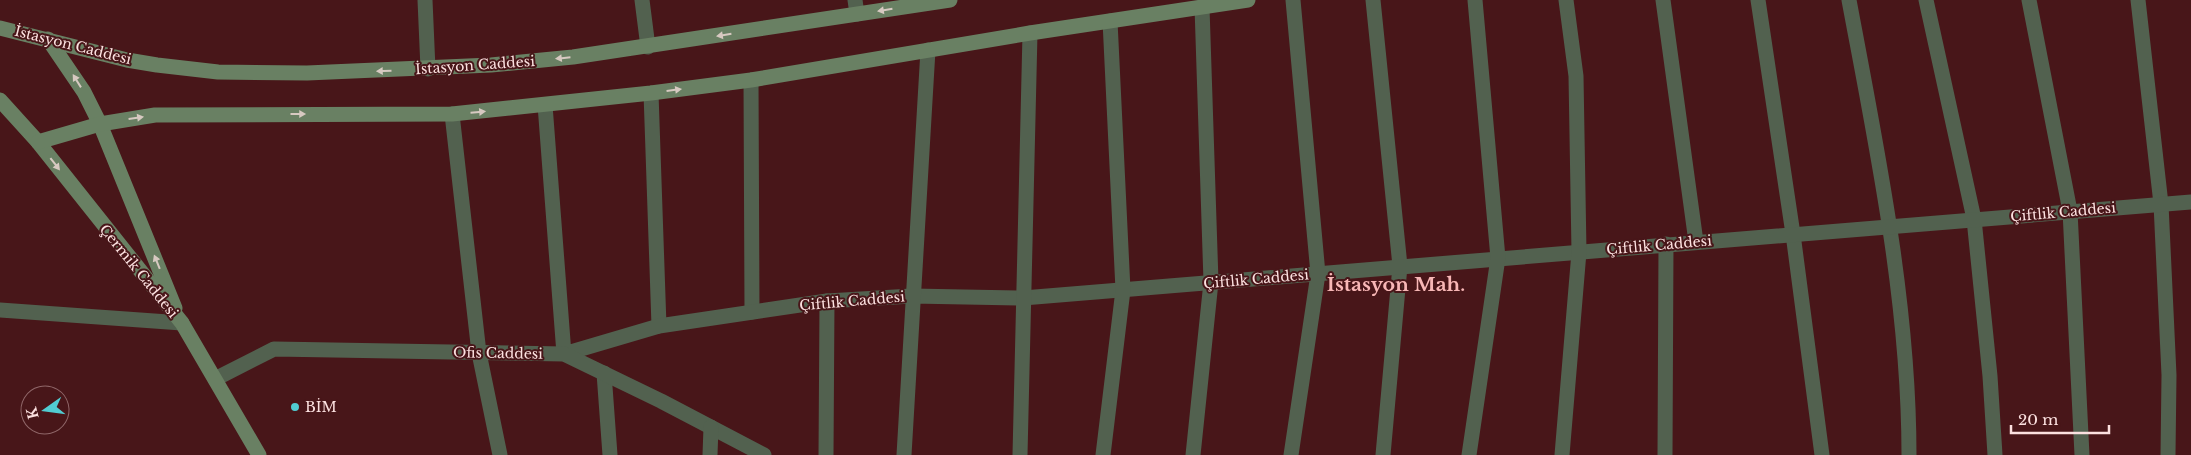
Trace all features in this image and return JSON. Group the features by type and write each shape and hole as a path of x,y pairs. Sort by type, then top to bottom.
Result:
{"main road":[{"name":"İstasyon Caddesi","path":"0,28 126,60 218,72 307,74 491,66 648,47 856,7 950,0"},
{"path":"38,142 100,124 156,115 452,114 651,93 751,80 1030,33 1248,0"},
{"path":"48,39 84,92 100,124 182,323"},
{"name":"Çermik Caddesi","path":"0,100 38,142 182,323 259,455"}],"street":[{"path":"425,0 428,69"},
{"path":"642,0 648,47"},
{"path":"1291,455 1318,274 1293,0"},
{"path":"1373,0 1400,266 1383,455"},
{"path":"1469,455 1498,258 1475,0"},
{"path":"1562,455 1580,252 1576,76 1566,0"},
{"path":"1663,0 1696,242"},
{"path":"1758,0 1793,234 1822,455"},
{"path":"1849,0 1890,226 1909,408 1909,455"},
{"path":"1926,0 1974,219 1990,376 1995,455"},
{"path":"2028,0 2070,211 2082,455"},
{"path":"2138,0 2161,204 2169,375 2168,455"},
{"path":"1193,455 1211,282 1202,7"},
{"path":"1103,455 1123,290 1110,21"},
{"path":"1020,455 1030,33"},
{"path":"904,455 928,50"},
{"path":"751,80 752,312"},
{"path":"651,93 659,326"},
{"path":"545,105 564,354"},
{"path":"452,114 479,353 500,455"},
{"name":"Çiftlik Caddesi","path":"564,354 659,326 827,301 912,296 1023,298 2191,202"},
{"path":"1665,455 1666,244"},
{"path":"826,455 827,301"},
{"path":"0,310 182,323"},
{"name":"Ofis Caddesi","path":"214,379 274,349 564,354 764,455"},
{"path":"604,373 610,455"},
{"path":"710,455 711,427"}],"place":[{"name":"BİM","path":"295,407"}],"district":[{"name":"İstasyon Mah.","path":"1396,284"}]}
